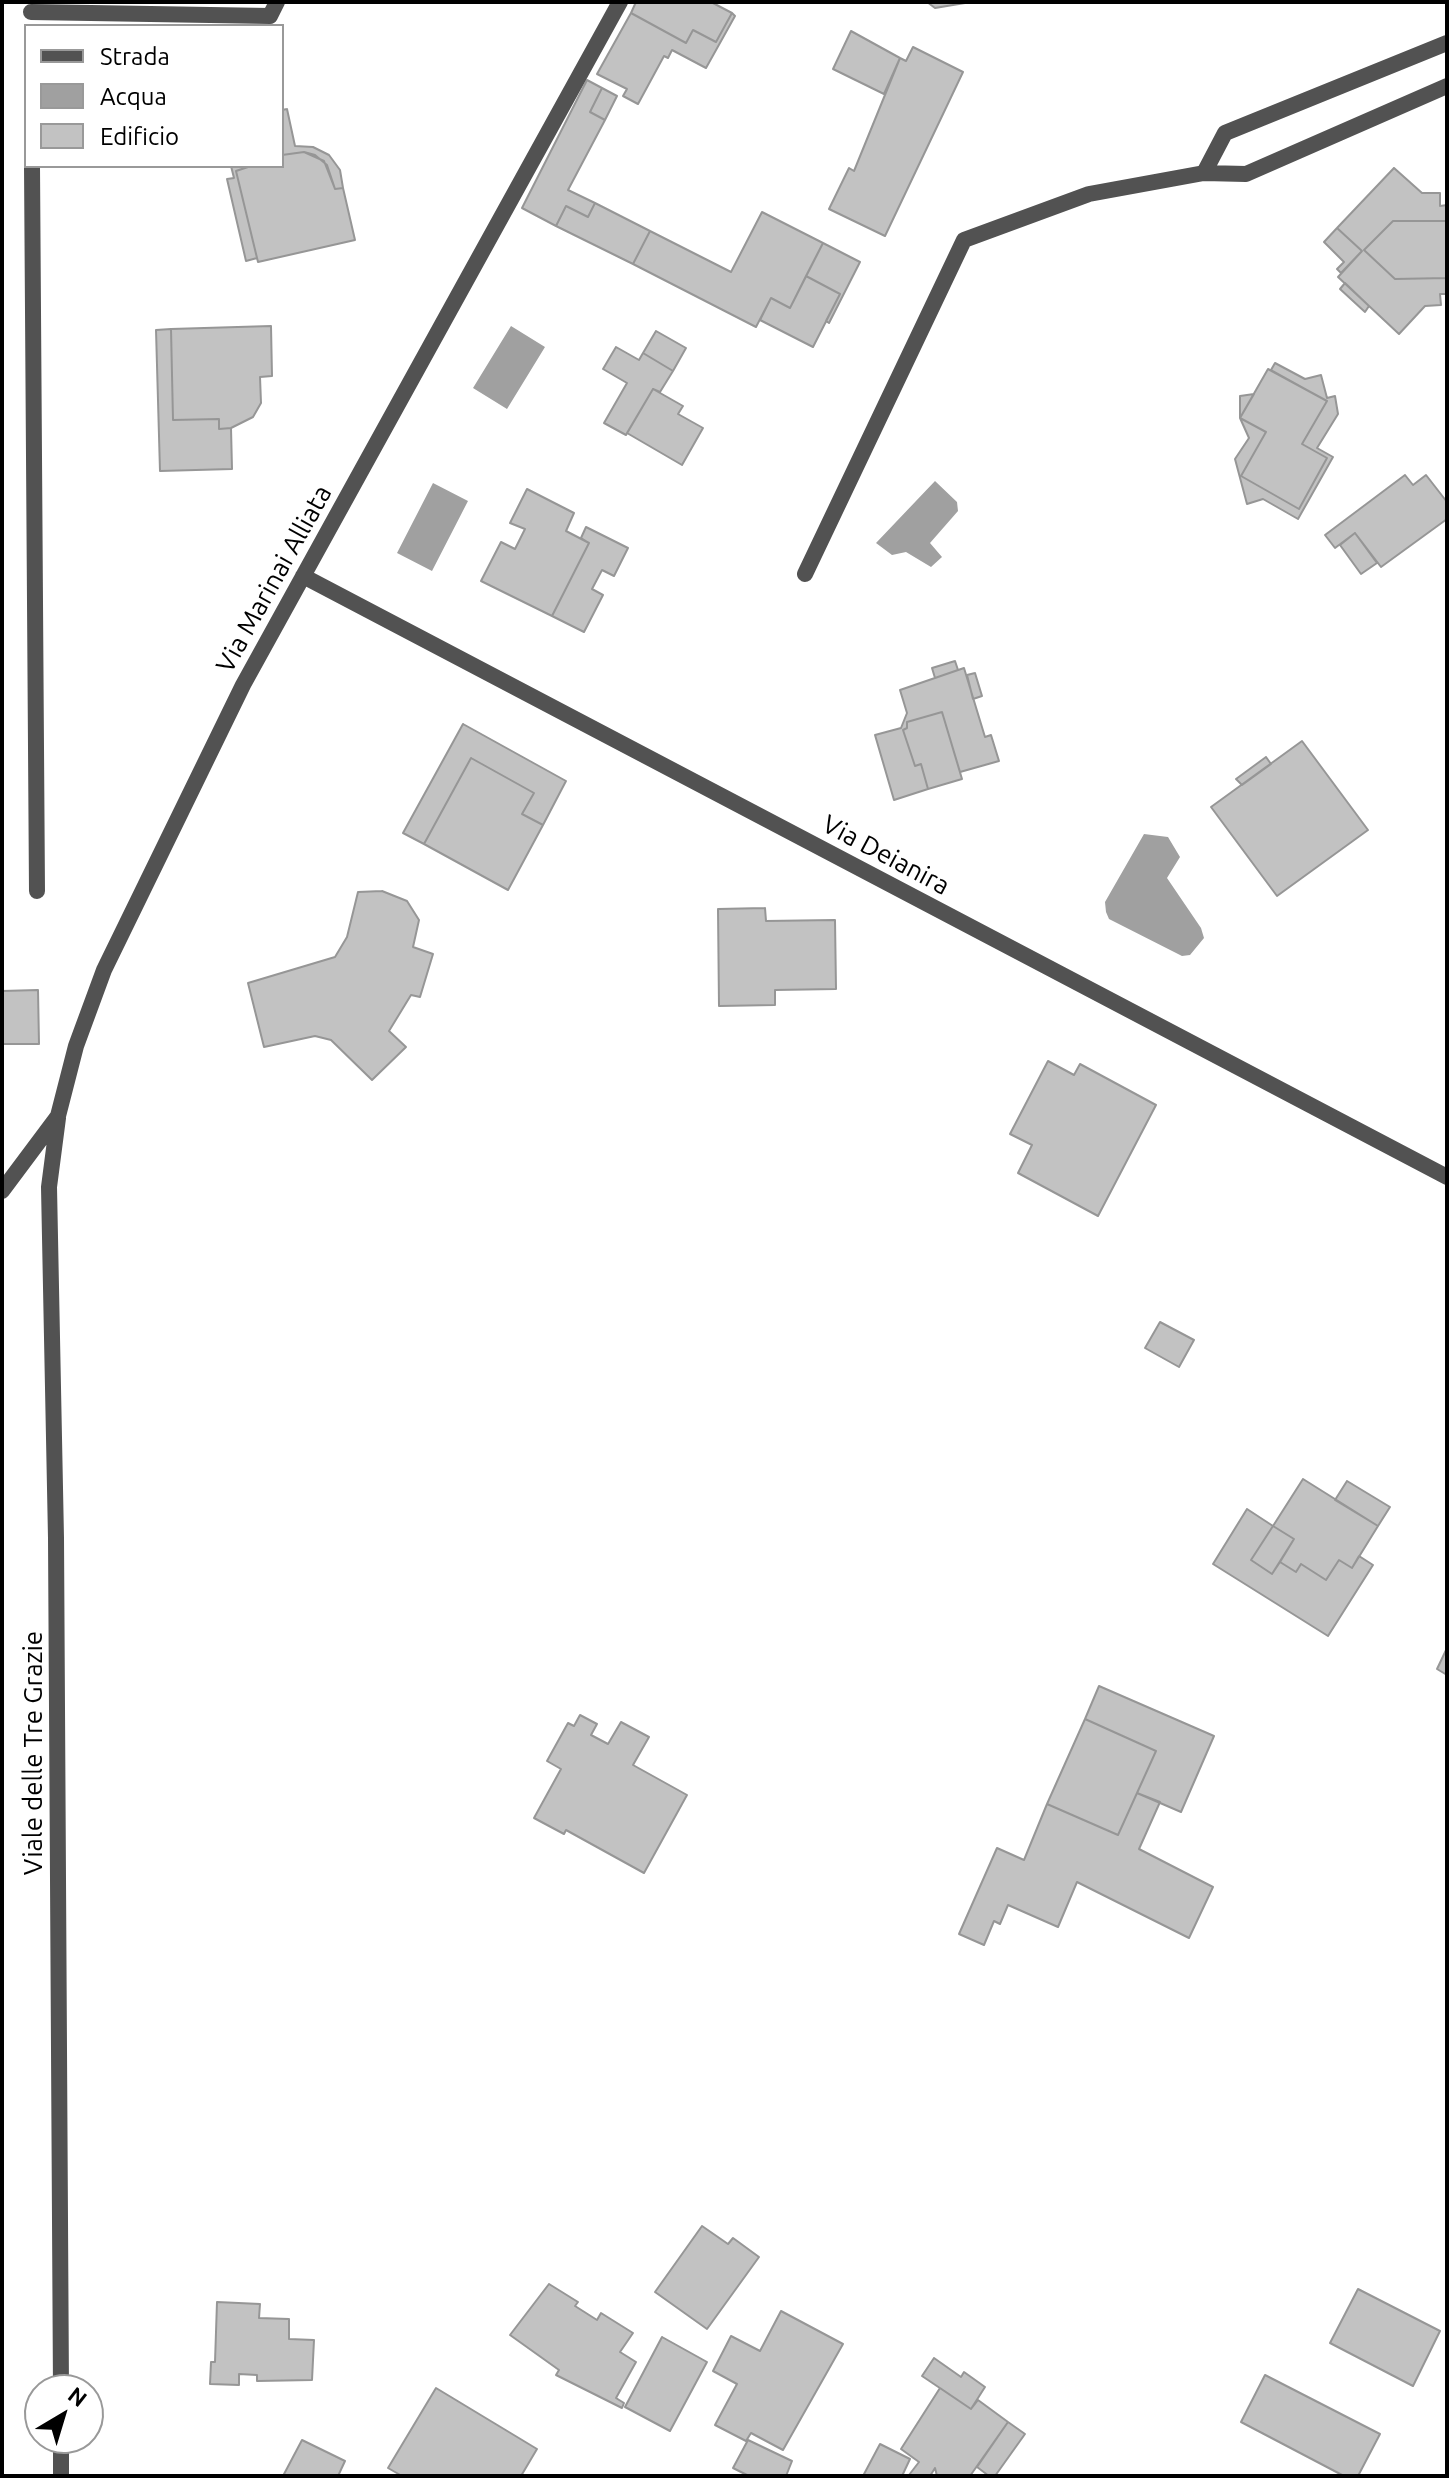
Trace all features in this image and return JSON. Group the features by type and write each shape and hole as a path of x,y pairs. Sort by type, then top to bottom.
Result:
{"street":[{"path":"31,13 270,16 277,2"},
{"name":"Via Marinai Alliata","path":"2,1191 58,1116 76,1046 104,970 243,685 620,2"},
{"path":"1204,173 1225,133 1445,48"},
{"path":"805,574 964,240 1089,194 1204,173 1246,174 1447,86"},
{"path":"32,168 37,891"},
{"name":"Via Deianira","path":"303,576 1447,1177"},
{"name":"Viale delle Tre Grazie","path":"58,1116 49,1187 56,1538 61,2374"},
{"path":"61,2454 61,2476"}],"water":[{"path":"511,326 545,347 507,409 473,388"},
{"path":"935,481 957,502 958,511 930,543 942,557 931,567 906,552 892,555 876,543"},
{"path":"433,483 468,501 432,571 397,553"},
{"path":"1144,834 1168,837 1180,857 1167,878 1201,928 1204,938 1190,955 1182,956 1109,919 1106,912 1105,902"}],"building":[{"path":"636,2 711,2 732,13 716,42 693,30 686,43 631,13"},
{"path":"927,2 971,2 935,8"},
{"path":"631,13 686,43 693,30 716,42 732,13 735,16 706,68 672,50 668,58 664,56 638,104 623,96 627,89 597,74"},
{"path":"851,31 900,58 884,94 833,69"},
{"path":"913,47 963,72 885,236 829,209 849,168 854,171 900,58 906,61"},
{"path":"587,80 602,88 590,112 605,120 568,190 595,203 588,217 566,206 556,226 522,208"},
{"path":"602,88 617,96 605,120 590,112"},
{"path":"287,109 295,146 313,147 329,155 340,170 343,188 335,189 327,165 315,155 304,152 284,155 284,110"},
{"path":"304,152 324,161 335,189 343,188 355,240 258,262 236,171 245,168 284,168 284,155"},
{"path":"232,168 245,168 236,171 257,258 246,261 227,179 234,178"},
{"path":"1394,168 1422,193 1440,193 1440,206 1447,205 1447,221 1393,221 1364,250 1395,279 1447,278 1447,294 1440,294 1441,305 1425,306 1399,334 1338,277 1362,251 1337,228"},
{"path":"595,203 650,231 633,264 556,226 566,206 588,217"},
{"path":"762,212 823,243 790,308 771,298 756,327 633,264 650,231 731,272"},
{"path":"1393,221 1447,221 1447,278 1395,279 1364,250"},
{"path":"1337,228 1362,251 1341,273 1337,269 1344,262 1324,242"},
{"path":"823,243 860,262 829,323 826,321 840,294 806,276"},
{"path":"806,276 840,294 813,347 760,320 771,298 790,308"},
{"path":"1345,283 1369,306 1365,312 1340,289"},
{"path":"271,326 272,376 260,377 261,403 253,417 231,428 219,429 219,419 173,420 171,329"},
{"path":"171,329 173,420 219,419 219,429 231,428 232,469 160,471 156,330"},
{"path":"656,331 686,348 673,371 643,353"},
{"path":"616,347 639,360 643,353 673,371 660,392 653,389 626,435 604,423 627,383 603,369"},
{"path":"1275,363 1305,379 1321,375 1327,398 1335,396 1338,414 1317,448 1333,457 1298,519 1263,499 1247,504 1235,459 1249,438 1240,418 1266,432 1241,476 1299,509 1327,458 1302,444 1327,401 1271,370"},
{"path":"1268,369 1327,401 1302,444 1327,458 1299,509 1241,476 1266,432 1240,418"},
{"path":"653,389 683,406 678,414 703,428 682,465 627,433"},
{"path":"1254,394 1240,418 1240,396"},
{"path":"1405,475 1413,485 1426,475 1447,502 1447,519 1381,567 1355,533 1335,548 1325,535"},
{"path":"527,489 574,513 566,531 589,543 552,616 481,581 501,542 515,549 525,529 510,523"},
{"path":"586,527 628,548 614,576 602,570 592,589 603,595 584,632 552,616 589,543 581,538"},
{"path":"1355,533 1377,563 1361,574 1340,545"},
{"path":"955,661 958,670 935,678 932,668"},
{"path":"964,668 985,737 991,735 999,761 960,772 942,712 907,722 907,728 903,730 915,766 921,764 928,789 894,800 875,735 901,728 907,713 900,690"},
{"path":"975,673 982,696 973,699 967,675"},
{"path":"942,712 962,779 928,789 921,764 915,766 903,730 907,728 907,722"},
{"path":"463,724 566,781 543,825 522,814 534,793 471,758 424,844 403,833"},
{"path":"1302,741 1368,830 1277,896 1211,807"},
{"path":"1266,757 1271,764 1242,785 1236,779"},
{"path":"471,758 534,793 522,814 543,825 508,890 424,844"},
{"path":"382,891 407,901 419,920 413,947 433,954 420,997 411,995 389,1031 406,1047 372,1080 331,1040 315,1036 264,1047 248,983 335,957 347,937 358,892"},
{"path":"765,908 766,921 835,920 836,989 775,990 775,1005 719,1006 718,909"},
{"path":"38,990 39,1044 2,1044 2,991"},
{"path":"1048,1061 1074,1075 1080,1064 1156,1105 1098,1216 1018,1173 1032,1145 1010,1134"},
{"path":"1160,1322 1194,1340 1179,1367 1145,1348"},
{"path":"1303,1479 1378,1526 1352,1568 1339,1560 1326,1580 1301,1564 1296,1572 1280,1562 1294,1539 1273,1526"},
{"path":"1347,1481 1390,1507 1378,1526 1335,1500"},
{"path":"1247,1509 1273,1526 1251,1560 1272,1574 1280,1562 1296,1572 1301,1564 1326,1580 1339,1560 1352,1568 1359,1556 1373,1565 1328,1636 1213,1564"},
{"path":"1273,1526 1294,1539 1272,1574 1251,1560"},
{"path":"1447,1648 1447,1675 1437,1669"},
{"path":"1099,1686 1214,1736 1181,1812 1137,1793 1156,1751 1085,1719"},
{"path":"580,1715 597,1724 591,1735 608,1744 621,1722 649,1737 633,1765 687,1795 644,1873 566,1830 564,1834 534,1818 561,1769 547,1761 568,1723 574,1726"},
{"path":"1085,1719 1156,1751 1118,1835 1047,1804"},
{"path":"1137,1793 1160,1802 1139,1849 1213,1887 1189,1938 1077,1882 1058,1927 1008,1905 1000,1924 994,1921 984,1945 959,1934 997,1848 1024,1860 1047,1804 1118,1835"},
{"path":"702,2226 728,2244 733,2238 759,2257 707,2329 655,2292"},
{"path":"549,2284 578,2302 575,2306 597,2320 601,2313 633,2333 620,2352 636,2362 616,2398 624,2403 622,2408 556,2375 559,2370 510,2335"},
{"path":"1358,2289 1440,2331 1413,2386 1330,2343"},
{"path":"217,2302 260,2304 259,2318 289,2319 289,2339 314,2340 312,2380 257,2381 257,2375 239,2374 239,2385 210,2384 211,2362 215,2362"},
{"path":"781,2311 843,2344 783,2450 751,2433 746,2441 715,2425 737,2384 713,2371 731,2336 760,2351"},
{"path":"662,2337 707,2362 670,2431 625,2407"},
{"path":"934,2358 961,2377 964,2372 985,2387 971,2409 922,2376"},
{"path":"1265,2375 1380,2434 1358,2476 1344,2476 1241,2422"},
{"path":"436,2388 537,2449 521,2476 402,2476 388,2468"},
{"path":"940,2388 971,2409 978,2400 1008,2422 970,2476 937,2476 935,2468 930,2476 909,2475 919,2462 901,2449"},
{"path":"1008,2422 1025,2434 995,2476 989,2476 977,2467"},
{"path":"302,2440 345,2461 338,2476 283,2476"},
{"path":"748,2440 792,2461 786,2476 749,2476 733,2468"},
{"path":"880,2444 910,2459 902,2476 863,2476"}]}
